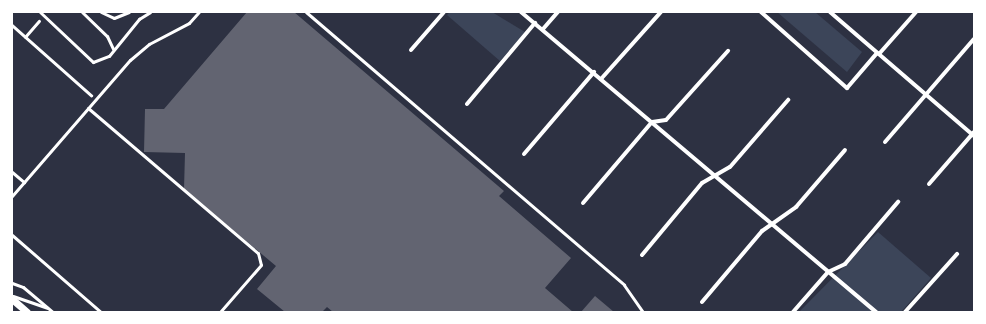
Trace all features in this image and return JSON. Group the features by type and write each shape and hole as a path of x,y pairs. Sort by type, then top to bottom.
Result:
{"street":[{"path":"411,50 444,12"},
{"path":"521,12 594,72 876,312"},
{"path":"543,29 558,12"},
{"path":"601,79 661,12"},
{"path":"761,12 847,88 916,12"},
{"path":"834,13 878,53 973,134 929,184"},
{"path":"467,104 536,23"},
{"path":"885,142 974,39"},
{"path":"583,203 652,122 666,120 728,51"},
{"path":"524,154 594,72"},
{"path":"642,255 702,183 730,167 788,100"},
{"path":"702,302 770,222 796,207 845,150"},
{"path":"793,312 828,272 845,264 898,202"},
{"path":"905,312 957,254"},
{"path":"12,297 27,312"}],"lane":[{"path":"40,12 88,61 103,60 139,19 150,12"},
{"path":"82,12 107,36 113,50"},
{"path":"101,12 114,18 129,12"},
{"path":"12,196 130,60 149,44 190,23 199,12"},
{"path":"306,12 624,285 643,312"},
{"path":"88,108 258,253 261,266 220,312"},
{"path":"12,172 24,182"},
{"path":"12,235 101,312"},
{"path":"12,283 23,287 53,312"},
{"path":"12,297 49,308"}],"path":[{"path":"25,36 44,15"},
{"path":"12,25 97,99"}],"shaded area":[{"path":"450,12 492,12 525,32 500,61 447,15"},
{"path":"777,12 815,12 862,52 847,72"},
{"path":"878,232 931,278 901,312 799,312"}],"building":[{"path":"247,12 294,12 504,191 499,196 571,258 545,288 573,312 333,312 327,307 322,312 285,312 257,289 276,266 184,189 185,153 144,152 145,109 164,109"},
{"path":"595,296 614,312 581,312"}]}
